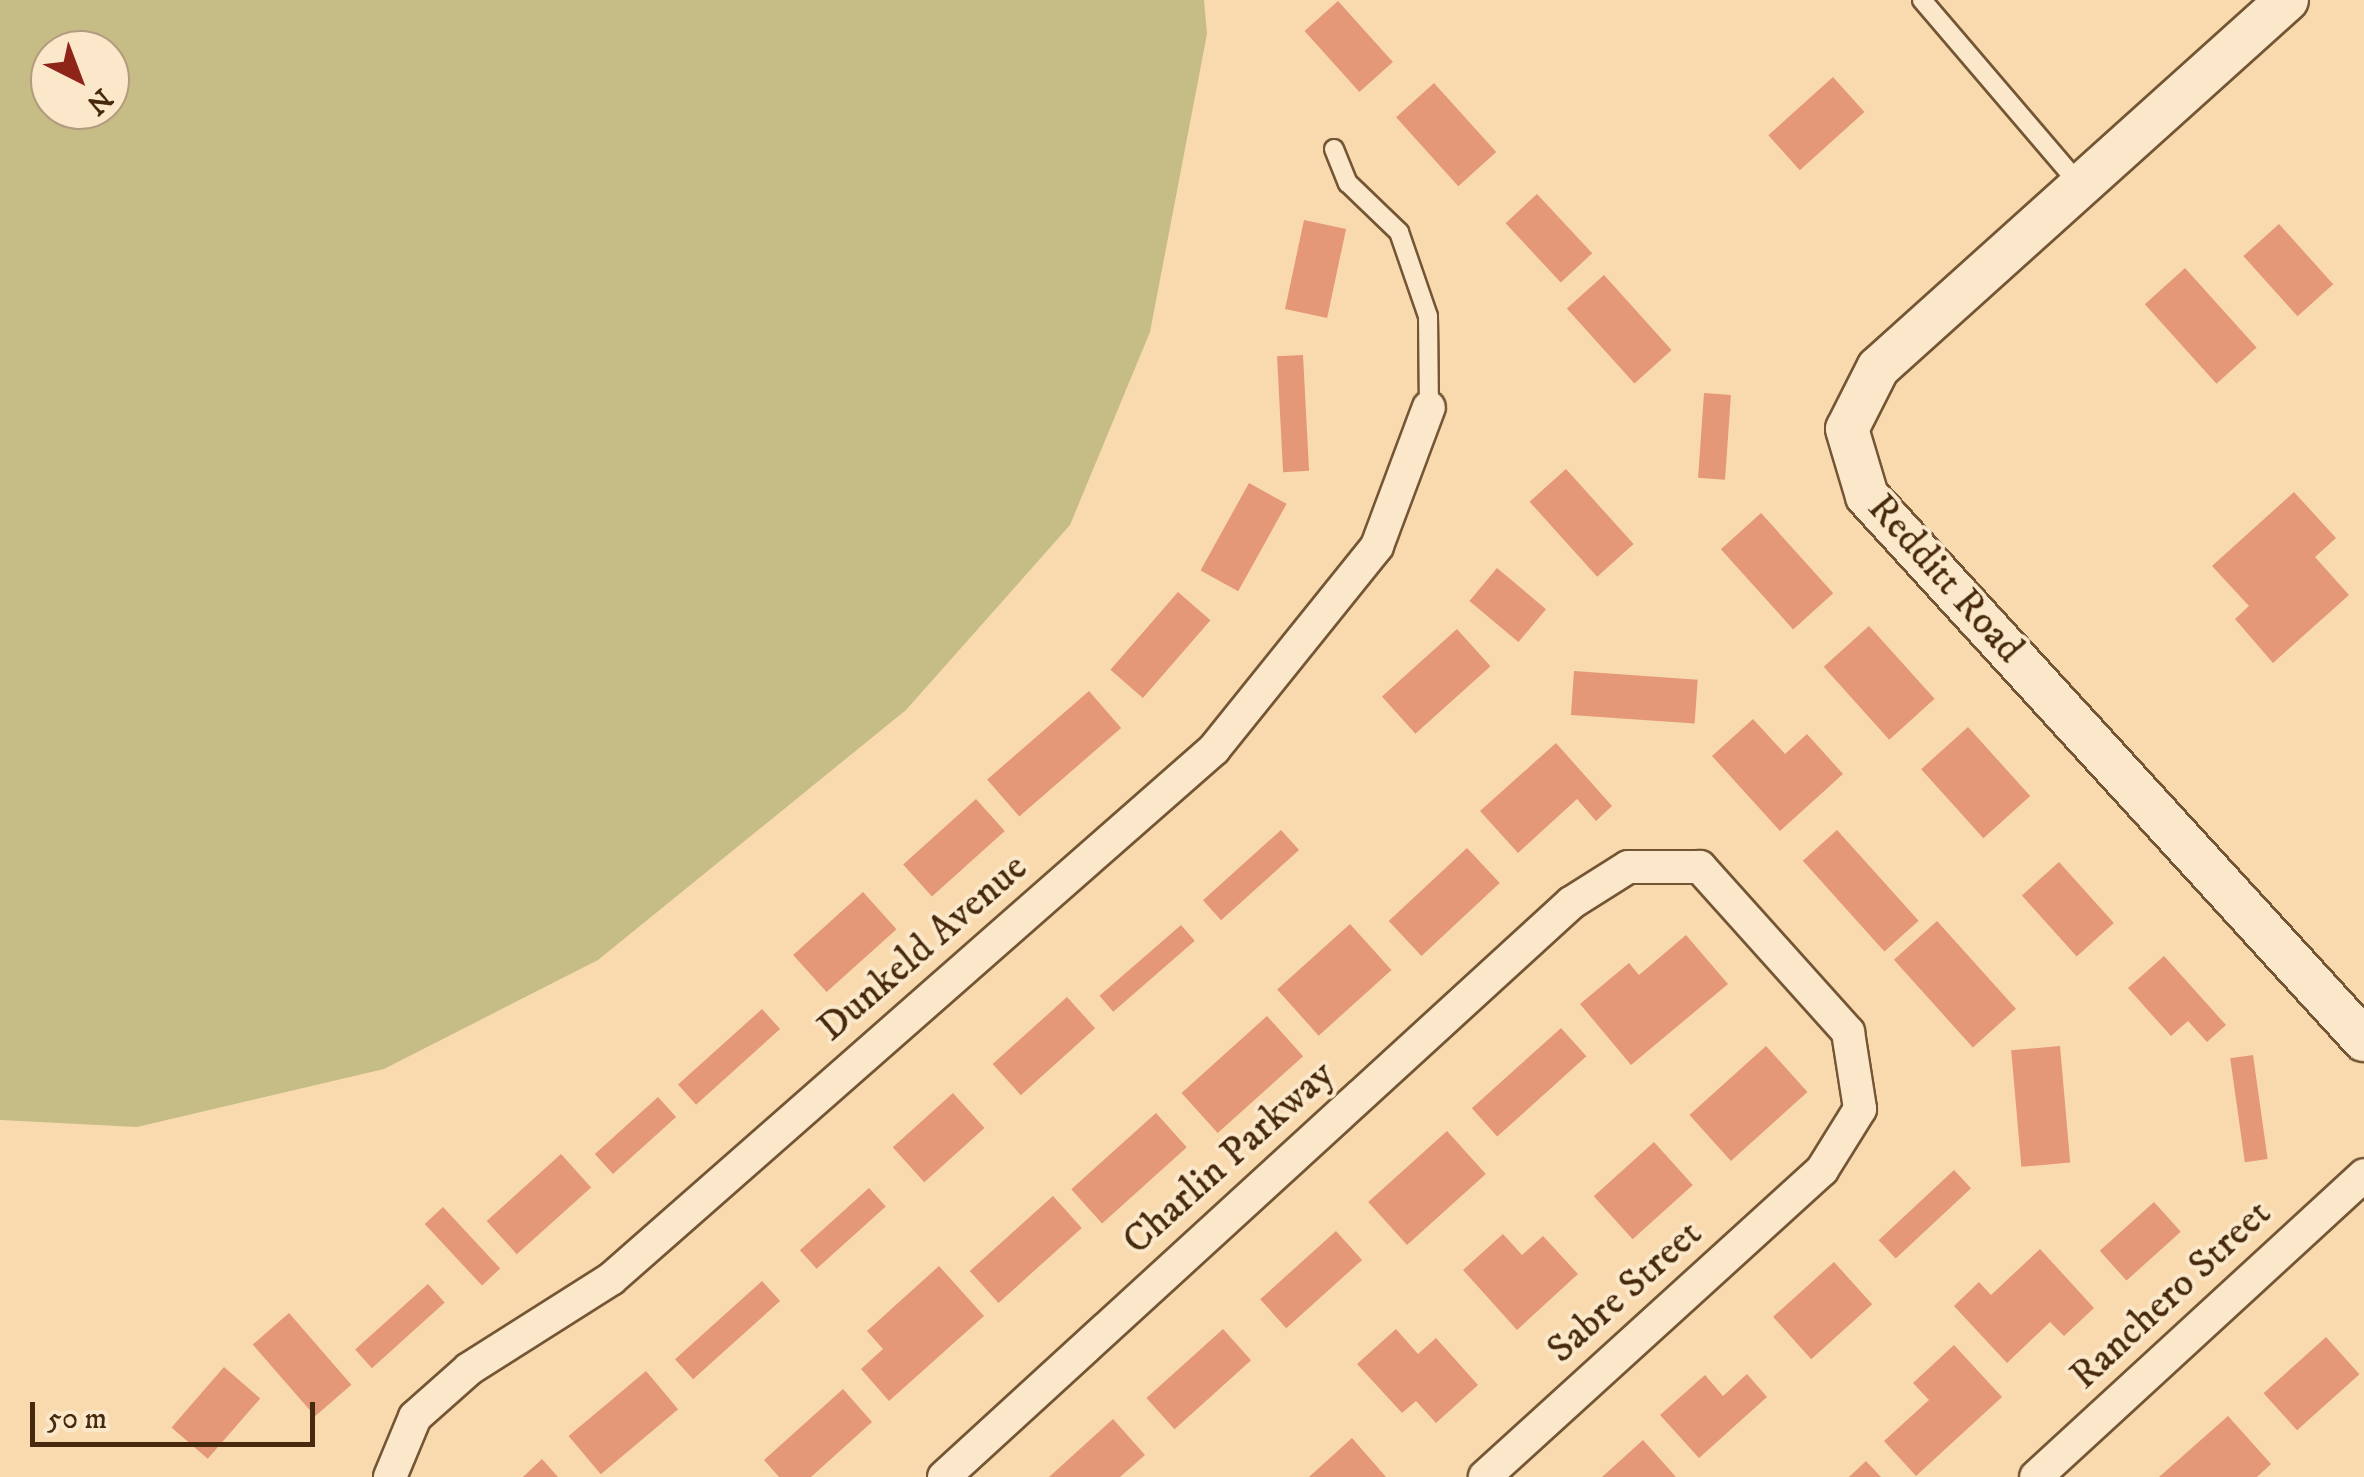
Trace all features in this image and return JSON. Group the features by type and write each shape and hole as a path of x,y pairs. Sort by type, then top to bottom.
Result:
{"street":[{"name":"Redditt Road","path":"2287,0 1878,368 1847,429 1851,463 1868,496 2364,1040"},
{"name":"Dunkeld Avenue","path":"390,1477 416,1417 469,1369 611,1279 1214,749 1377,546 1430,407"},
{"name":"Charlin Parkway","path":"944,1477 1572,903 1628,868 1700,868 1848,1032 1860,1109 1822,1170"},
{"name":"Sabre Street","path":"1485,1477 1822,1170"},
{"name":"Ranchero Street","path":"2036,1477 2364,1175"}],"lane":[{"path":"1922,0 2080,185"},
{"path":"1334,149 1348,183 1399,232 1428,316 1430,407"}],"shaded area":[{"path":"0,0 1204,0 1207,34 1150,332 1070,525 906,710 598,960 384,1069 137,1127 0,1120"}],"building":[{"path":"1338,1 1393,62 1359,92 1305,31"},
{"path":"1833,77 1864,112 1800,170 1768,135"},
{"path":"1434,83 1496,152 1458,186 1396,117"},
{"path":"1537,194 1592,253 1561,283 1506,223"},
{"path":"1304,220 1346,229 1327,318 1285,309"},
{"path":"2279,224 2333,284 2298,316 2243,256"},
{"path":"2185,268 2257,348 2216,384 2145,304"},
{"path":"1604,275 1672,350 1634,384 1567,308"},
{"path":"1303,355 1309,471 1283,472 1277,356"},
{"path":"1704,393 1731,395 1725,480 1698,478"},
{"path":"1566,469 1634,544 1597,577 1530,502"},
{"path":"1249,483 1287,504 1238,591 1201,570"},
{"path":"2294,492 2336,538 2315,557 2349,595 2273,663 2235,619 2249,606 2212,566"},
{"path":"1761,513 1833,593 1793,629 1721,549"},
{"path":"1497,568 1546,609 1518,642 1469,601"},
{"path":"1178,592 1210,620 1143,698 1110,670"},
{"path":"1869,626 1935,699 1889,740 1824,667"},
{"path":"1457,629 1490,666 1415,734 1382,697"},
{"path":"1574,671 1698,680 1695,724 1571,715"},
{"path":"1089,691 1121,728 1019,817 987,780"},
{"path":"1753,719 1785,754 1807,734 1843,774 1780,831 1712,756"},
{"path":"1968,727 2030,796 1983,838 1921,769"},
{"path":"1556,743 1612,806 1596,821 1577,799 1518,853 1480,811"},
{"path":"976,799 1005,831 932,897 903,865"},
{"path":"1281,830 1299,850 1221,920 1203,900"},
{"path":"1837,830 1919,921 1884,951 1803,861"},
{"path":"1467,848 1500,883 1421,956 1389,921"},
{"path":"2059,862 2114,923 2077,956 2022,895"},
{"path":"863,892 896,929 827,992 793,955"},
{"path":"1937,921 2016,1009 1973,1048 1894,960"},
{"path":"1350,924 1391,970 1319,1036 1277,990"},
{"path":"1181,925 1195,941 1113,1012 1099,996"},
{"path":"1686,935 1728,984 1631,1065 1580,1004 1629,963 1639,975"},
{"path":"2164,956 2226,1025 2207,1042 2188,1021 2171,1036 2128,988"},
{"path":"1067,997 1095,1028 1021,1095 993,1064"},
{"path":"762,1009 780,1029 696,1105 678,1085"},
{"path":"1267,1016 1303,1056 1218,1133 1182,1093"},
{"path":"1561,1028 1586,1056 1497,1137 1472,1108"},
{"path":"1766,1046 1807,1092 1731,1161 1689,1115"},
{"path":"2060,1046 2070,1163 2021,1167 2011,1050"},
{"path":"2253,1055 2268,1159 2245,1162 2230,1058"},
{"path":"953,1093 984,1128 924,1182 893,1147"},
{"path":"658,1097 676,1117 613,1174 595,1154"},
{"path":"1156,1113 1187,1147 1102,1223 1071,1189"},
{"path":"1447,1131 1486,1174 1407,1245 1368,1202"},
{"path":"1654,1142 1693,1185 1633,1239 1594,1196"},
{"path":"561,1154 591,1187 517,1254 487,1221"},
{"path":"1954,1170 1971,1188 1896,1259 1879,1240"},
{"path":"869,1188 886,1207 817,1269 800,1250"},
{"path":"1053,1196 1082,1228 999,1303 970,1271"},
{"path":"2154,1202 2181,1232 2127,1281 2100,1251"},
{"path":"443,1207 500,1268 482,1285 425,1224"},
{"path":"1336,1231 1362,1260 1286,1328 1260,1299"},
{"path":"1503,1234 1522,1255 1543,1236 1578,1274 1517,1330 1463,1270"},
{"path":"2040,1249 2094,1308 2064,1336 2050,1322 2007,1363 1954,1306 1979,1282 1991,1295"},
{"path":"1834,1262 1872,1304 1811,1359 1773,1317"},
{"path":"939,1266 984,1316 889,1401 861,1369 883,1349 867,1331"},
{"path":"762,1281 780,1301 693,1379 675,1359"},
{"path":"428,1284 445,1303 372,1368 355,1350"},
{"path":"289,1313 351,1385 315,1416 253,1344"},
{"path":"1223,1329 1251,1360 1175,1429 1146,1398"},
{"path":"1396,1329 1418,1354 1436,1338 1478,1385 1436,1423 1416,1401 1402,1413 1357,1364"},
{"path":"2326,1337 2359,1374 2297,1430 2264,1393"},
{"path":"1954,1345 2002,1397 1916,1476 1884,1441 1929,1400 1913,1383"},
{"path":"224,1367 260,1398 208,1459 172,1427"},
{"path":"646,1371 678,1409 601,1474 569,1436"},
{"path":"1747,1374 1767,1397 1699,1458 1660,1415 1705,1375 1723,1396"},
{"path":"843,1389 872,1422 811,1477 779,1477 764,1460"},
{"path":"2228,1416 2271,1464 2257,1477 2159,1477"},
{"path":"1113,1419 1145,1455 1120,1477 1049,1477"},
{"path":"1352,1438 1386,1477 1309,1477"},
{"path":"1643,1440 1676,1477 1602,1477"},
{"path":"542,1459 558,1477 523,1477"},
{"path":"1866,1461 1881,1477 1849,1477"}]}
